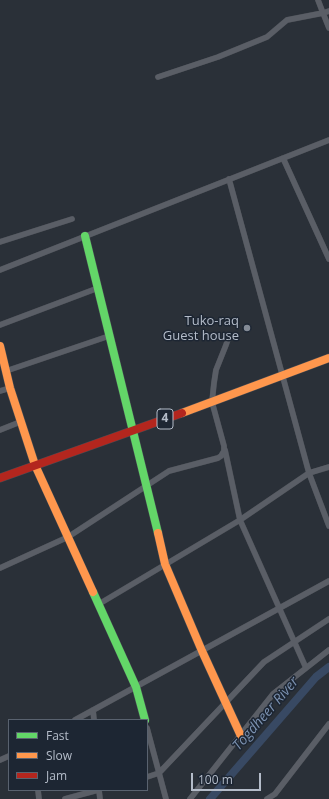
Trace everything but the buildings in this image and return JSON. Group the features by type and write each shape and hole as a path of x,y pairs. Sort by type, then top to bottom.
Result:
{"main road":[{"path":"85,236 165,564 202,651 241,736"},
{"path":"0,348 20,422 35,465 136,687 145,719"},
{"name":"4","path":"0,478 212,402 329,358"}],"street":[{"path":"318,0 326,12 329,28"},
{"path":"158,77 218,57 266,37 287,20 326,12"},
{"path":"0,270 329,140"},
{"path":"283,158 329,259"},
{"path":"229,179 309,473 329,526"},
{"path":"0,242 72,219"},
{"path":"0,325 98,288"},
{"path":"6,371 109,336"},
{"path":"229,336 216,370 212,402 224,446 240,520 306,668"},
{"path":"0,391 10,388"},
{"path":"0,430 20,422"},
{"path":"0,568 68,537 169,471 218,458 223,454 224,446"},
{"path":"99,604 240,520 309,473 329,467"},
{"path":"77,719 329,581"},
{"path":"148,777 159,774 264,662 329,619"},
{"path":"190,799 273,694 329,650"},
{"path":"93,710 94,719"},
{"path":"267,799 275,794 329,724"},
{"path":"148,732 166,799"},
{"path":"65,799 95,791"}],"waterway":[{"name":"Togdheer River","path":"210,799 316,677 329,667"}],"traffic: fast":[{"path":"85,236 158,533"},
{"path":"93,592 136,687 145,719"}],"traffic: slow":[{"path":"0,346 10,388 35,465 93,592"},
{"path":"182,413 329,358"},
{"path":"158,533 165,564 202,651 241,736"}],"traffic: jam":[{"path":"0,478 182,413"}],"place":[{"name":"Tuko-raq Guest house","path":"247,328"}]}
